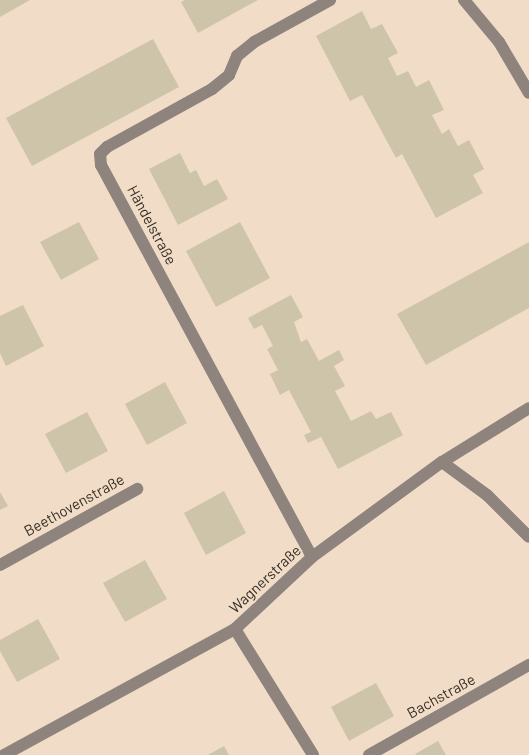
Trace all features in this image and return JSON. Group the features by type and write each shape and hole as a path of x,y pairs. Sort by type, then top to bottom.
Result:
{"street":[{"name":"Händelstraße","path":"312,557 101,165 100,154 107,147 212,89 229,75 237,56 254,42 330,0"},
{"path":"464,0 499,42 528,87"},
{"name":"Wagnerstraße","path":"8,754 235,629 312,557 442,462 529,408"},
{"path":"442,462 487,495 529,538"},
{"name":"Beethovenstraße","path":"0,565 137,489"},
{"path":"235,629 313,755"},
{"name":"Bachstraße","path":"369,755 529,665"},
{"path":"0,742 8,754"}],"building":[{"path":"0,0 30,0 0,17"},
{"path":"185,0 258,0 198,33 181,2"},
{"path":"362,11 371,29 382,24 398,53 388,58 397,76 408,71 416,87 429,80 444,110 432,115 442,134 449,129 458,146 469,140 484,169 473,175 483,193 436,218 402,154 396,158 362,95 350,101 316,36"},
{"path":"153,39 179,87 32,166 6,118"},
{"path":"180,153 190,173 196,170 204,186 217,179 228,199 178,225 149,169"},
{"path":"79,222 99,259 61,280 40,242"},
{"path":"240,222 270,278 216,307 186,251"},
{"path":"529,242 529,308 426,365 397,314"},
{"path":"291,295 303,317 294,322 301,342 307,339 319,361 339,350 344,360 334,366 345,386 335,391 351,421 371,411 376,419 391,412 403,435 338,469 321,437 308,443 304,435 311,432 289,390 280,395 270,374 278,370 267,349 273,346 262,325 254,329 248,318"},
{"path":"23,305 44,346 6,366 0,353 0,316"},
{"path":"165,382 187,423 147,445 125,404"},
{"path":"87,412 108,451 66,473 45,434"},
{"path":"224,491 246,533 206,555 184,513"},
{"path":"0,492 8,506 0,510"},
{"path":"145,560 167,599 125,622 103,583"},
{"path":"38,619 60,659 17,682 0,651 0,640"},
{"path":"376,683 394,716 349,741 331,707"},
{"path":"438,741 446,755 415,754"},
{"path":"224,746 229,755 208,755"}]}
